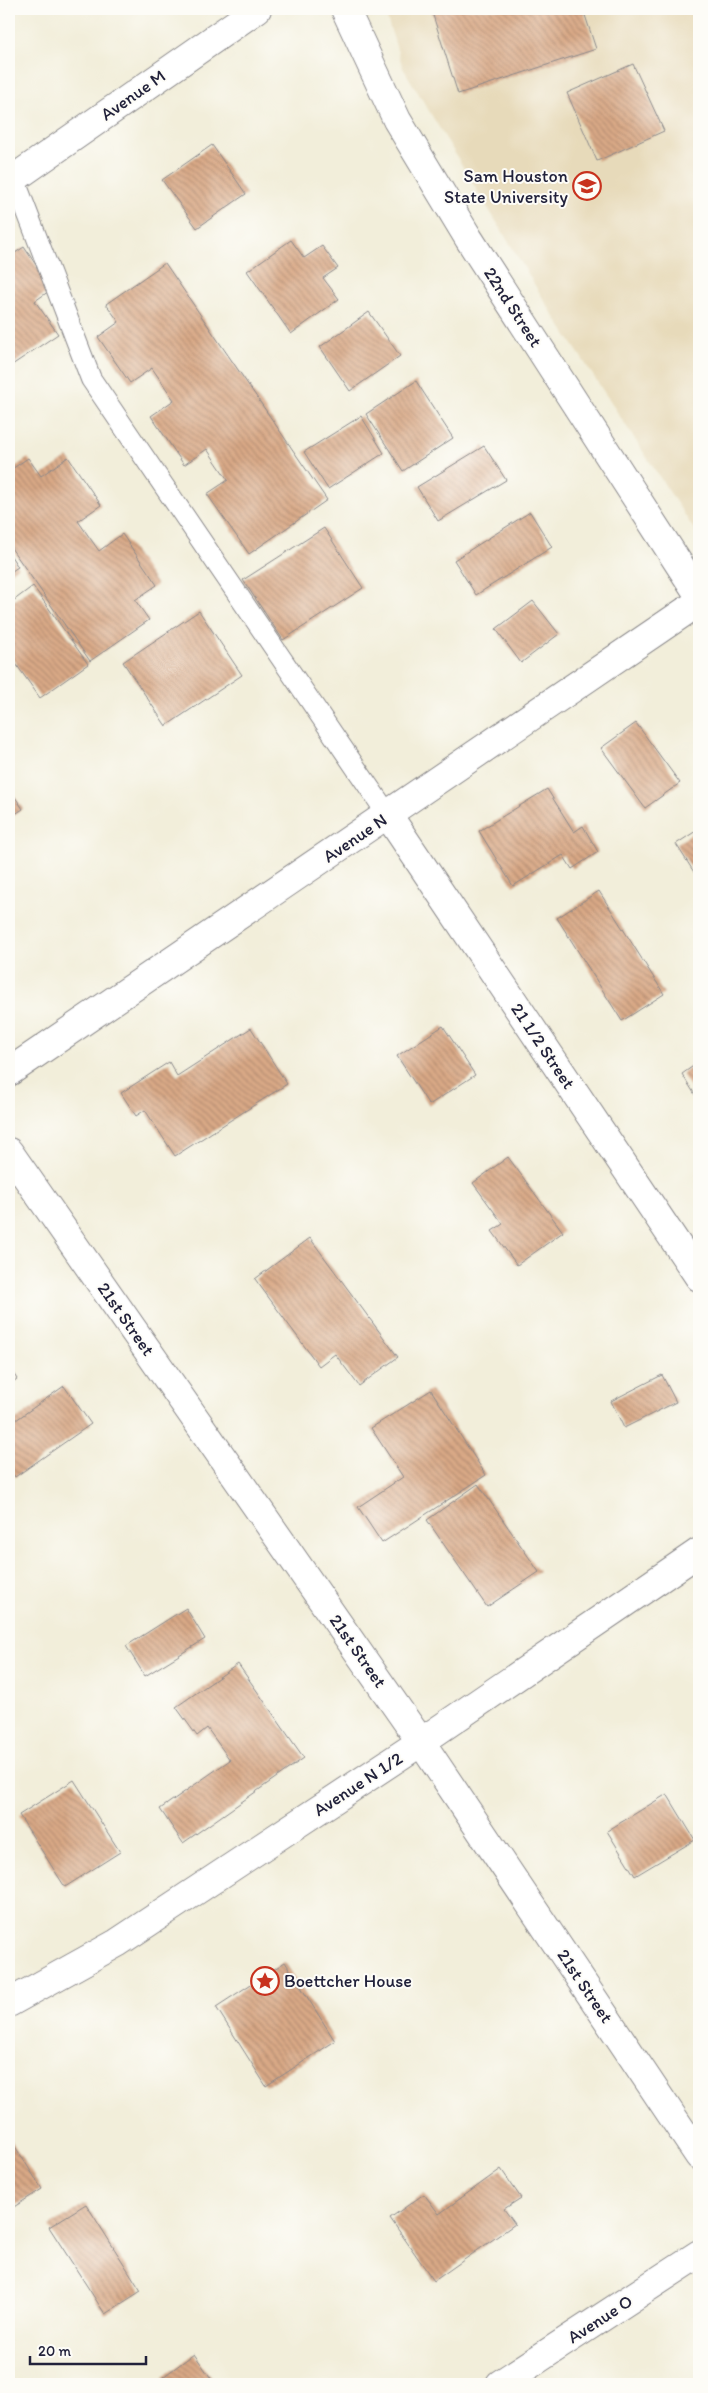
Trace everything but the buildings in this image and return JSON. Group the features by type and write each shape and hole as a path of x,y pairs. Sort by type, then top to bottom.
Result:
{"street":[{"name":"Avenue M","path":"11,180 257,9"},
{"name":"22nd Street","path":"346,9 397,120 469,239 699,595"},
{"name":"Avenue N","path":"9,1072 699,602"},
{"name":"21 1/2 Street","path":"388,815 699,1277"},
{"name":"21st Street","path":"9,1152 421,1742 699,2156"},
{"name":"Avenue N 1/2","path":"9,2003 117,1943 421,1742 699,1552"},
{"name":"Avenue O","path":"500,2384 699,2254"}],"lane":[{"path":"11,180 91,379 388,815"}],"shaded area":[{"name":"Sam Houston State University","path":"384,9 699,9 699,537 547,305 403,68"}],"place":[{"name":"Sam Houston State University","path":"587,186"},
{"name":"Boettcher House","path":"265,1981"}]}
